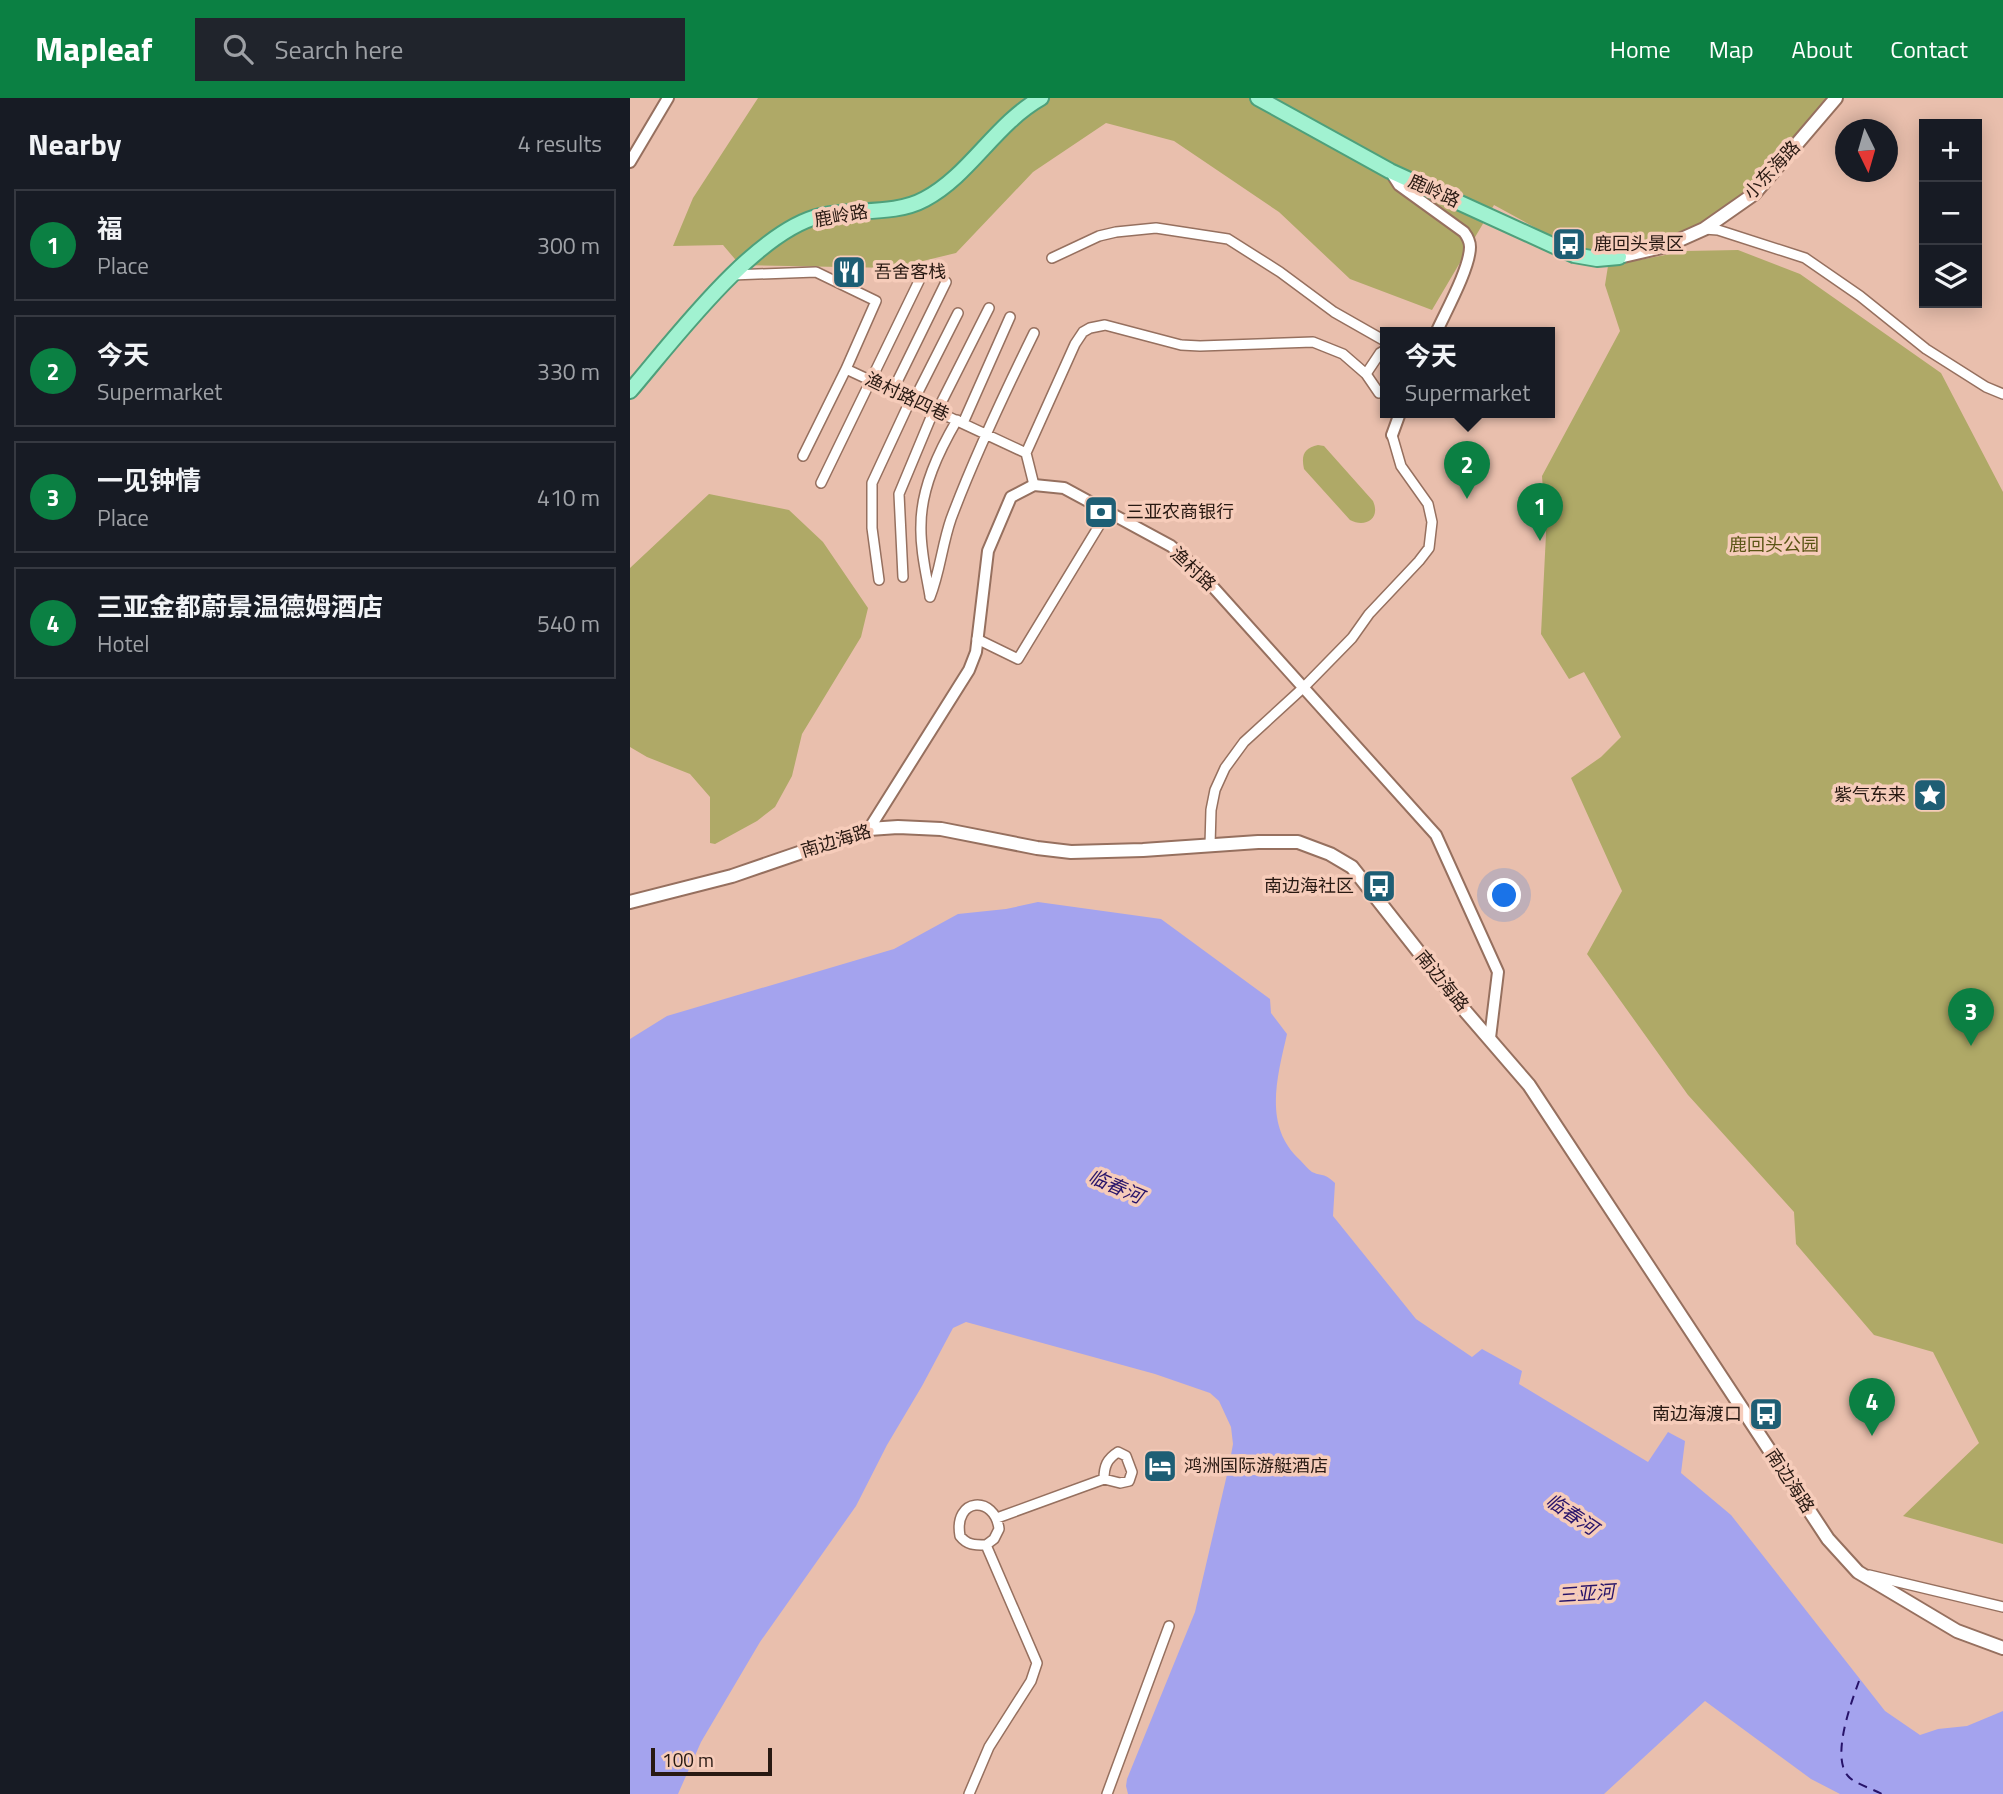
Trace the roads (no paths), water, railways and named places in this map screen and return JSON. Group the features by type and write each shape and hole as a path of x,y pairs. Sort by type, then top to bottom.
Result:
{"main road":[{"name":"鹿岭路","path":"630,391 732,275 773,237 818,216 898,207 922,201 948,183 1006,122 1041,98"},
{"name":"鹿岭路","path":"1258,98 1391,171 1574,255 1597,259 1619,257"},
{"name":"小东海路","path":"1619,257 1666,246 1704,229 1754,194 1836,98"},
{"name":"南边海路","path":"630,902 732,876 869,829 941,828 1037,848 1071,852 1298,842 1331,854 1352,867 1466,1012 1529,1085 1828,1539 1858,1572 1957,1631 2003,1648"}],"street":[{"path":"630,162 668,98"},
{"path":"1391,171 1399,185 1464,232 1469,240 1469,254 1455,294 1439,327"},
{"path":"1052,258 1099,236 1116,232 1156,228 1228,239 1334,312 1380,338"},
{"path":"1704,229 1718,230 1805,258 1860,296 1926,349 1986,387 2003,394"},
{"name":"渔村路四巷","path":"732,275 816,272 876,302 846,369 1026,453"},
{"path":"821,483 919,281"},
{"path":"892,390 946,282"},
{"path":"903,577 899,494 935,410 989,308"},
{"path":"879,580 872,528 872,483 958,313"},
{"path":"1010,317 960,422 939,451 924,499 920,523 930,597 939,576 950,523 985,434 1034,332"},
{"path":"869,829 969,670 976,652 988,551 1011,497 1034,485 1026,453 1074,344 1083,332 1090,328 1114,326 1181,345 1213,347 1313,342 1343,354 1366,374 1379,393"},
{"path":"1366,374 1380,353"},
{"path":"803,456 846,369"},
{"path":"1210,845 1211,810 1215,790 1225,768 1244,742 1352,638 1369,614 1429,548 1432,522 1428,504 1401,466 1392,435 1398,418"},
{"name":"渔村路","path":"1034,485 1064,488 1171,546 1195,567 1436,835 1498,972 1490,1038"},
{"path":"977,639 1018,659 1108,511"},
{"path":"997,1518 1104,1479"},
{"path":"978,1504 988,1508 997,1518 999,1529 994,1539 986,1545 973,1545 960,1536 959,1517 964,1510 978,1504"},
{"path":"969,1794 989,1747 1031,1681 1037,1663 986,1545"},
{"path":"1858,1572 2003,1607"},
{"path":"1107,1794 1169,1626"}],"water":[{"path":"1038,902 1161,919 1270,999 1271,1013 1287,1034 1277,1084 1277,1117 1281,1132 1288,1147 1312,1172 1335,1183 1333,1216 1416,1319 1472,1357 1482,1349 1522,1371 1519,1384 1648,1462 1668,1432 1685,1441 1681,1473 1731,1515 1885,1711 1920,1735 1938,1729 1967,1726 2003,1711 2003,1794 1840,1794 1811,1779 1705,1701 1604,1794 1128,1794 1127,1779 1195,1612 1229,1466 1233,1444 1231,1427 1219,1401 1210,1393 1155,1374 966,1322 953,1328 856,1506 760,1642 701,1742 678,1794 630,1794 630,1039 667,1016 894,949 958,914 1006,909"}],"place":[{"name":"鹿回头景区","path":"1569,244"},
{"name":"吾舍客栈","path":"849,272"},
{"name":"今天","path":"1467,499"},
{"name":"三亚农商银行","path":"1101,512"},
{"name":"福","path":"1540,541"},
{"name":"紫气东来","path":"1930,795"},
{"name":"南边海社区","path":"1379,886"},
{"name":"一见钟情","path":"1971,1046"},
{"name":"南边海渡口","path":"1766,1414"},
{"name":"三亚金都蔚景温德姆酒店","path":"1872,1436"},
{"name":"鸿洲国际游艇酒店","path":"1160,1466"}],"park label":[{"name":"鹿回头公园","path":"1774,545"}],"water label":[{"name":"临春河","path":"1116,1186"},
{"name":"临春河","path":"1572,1514"},
{"name":"三亚河","path":"1586,1593"}]}
